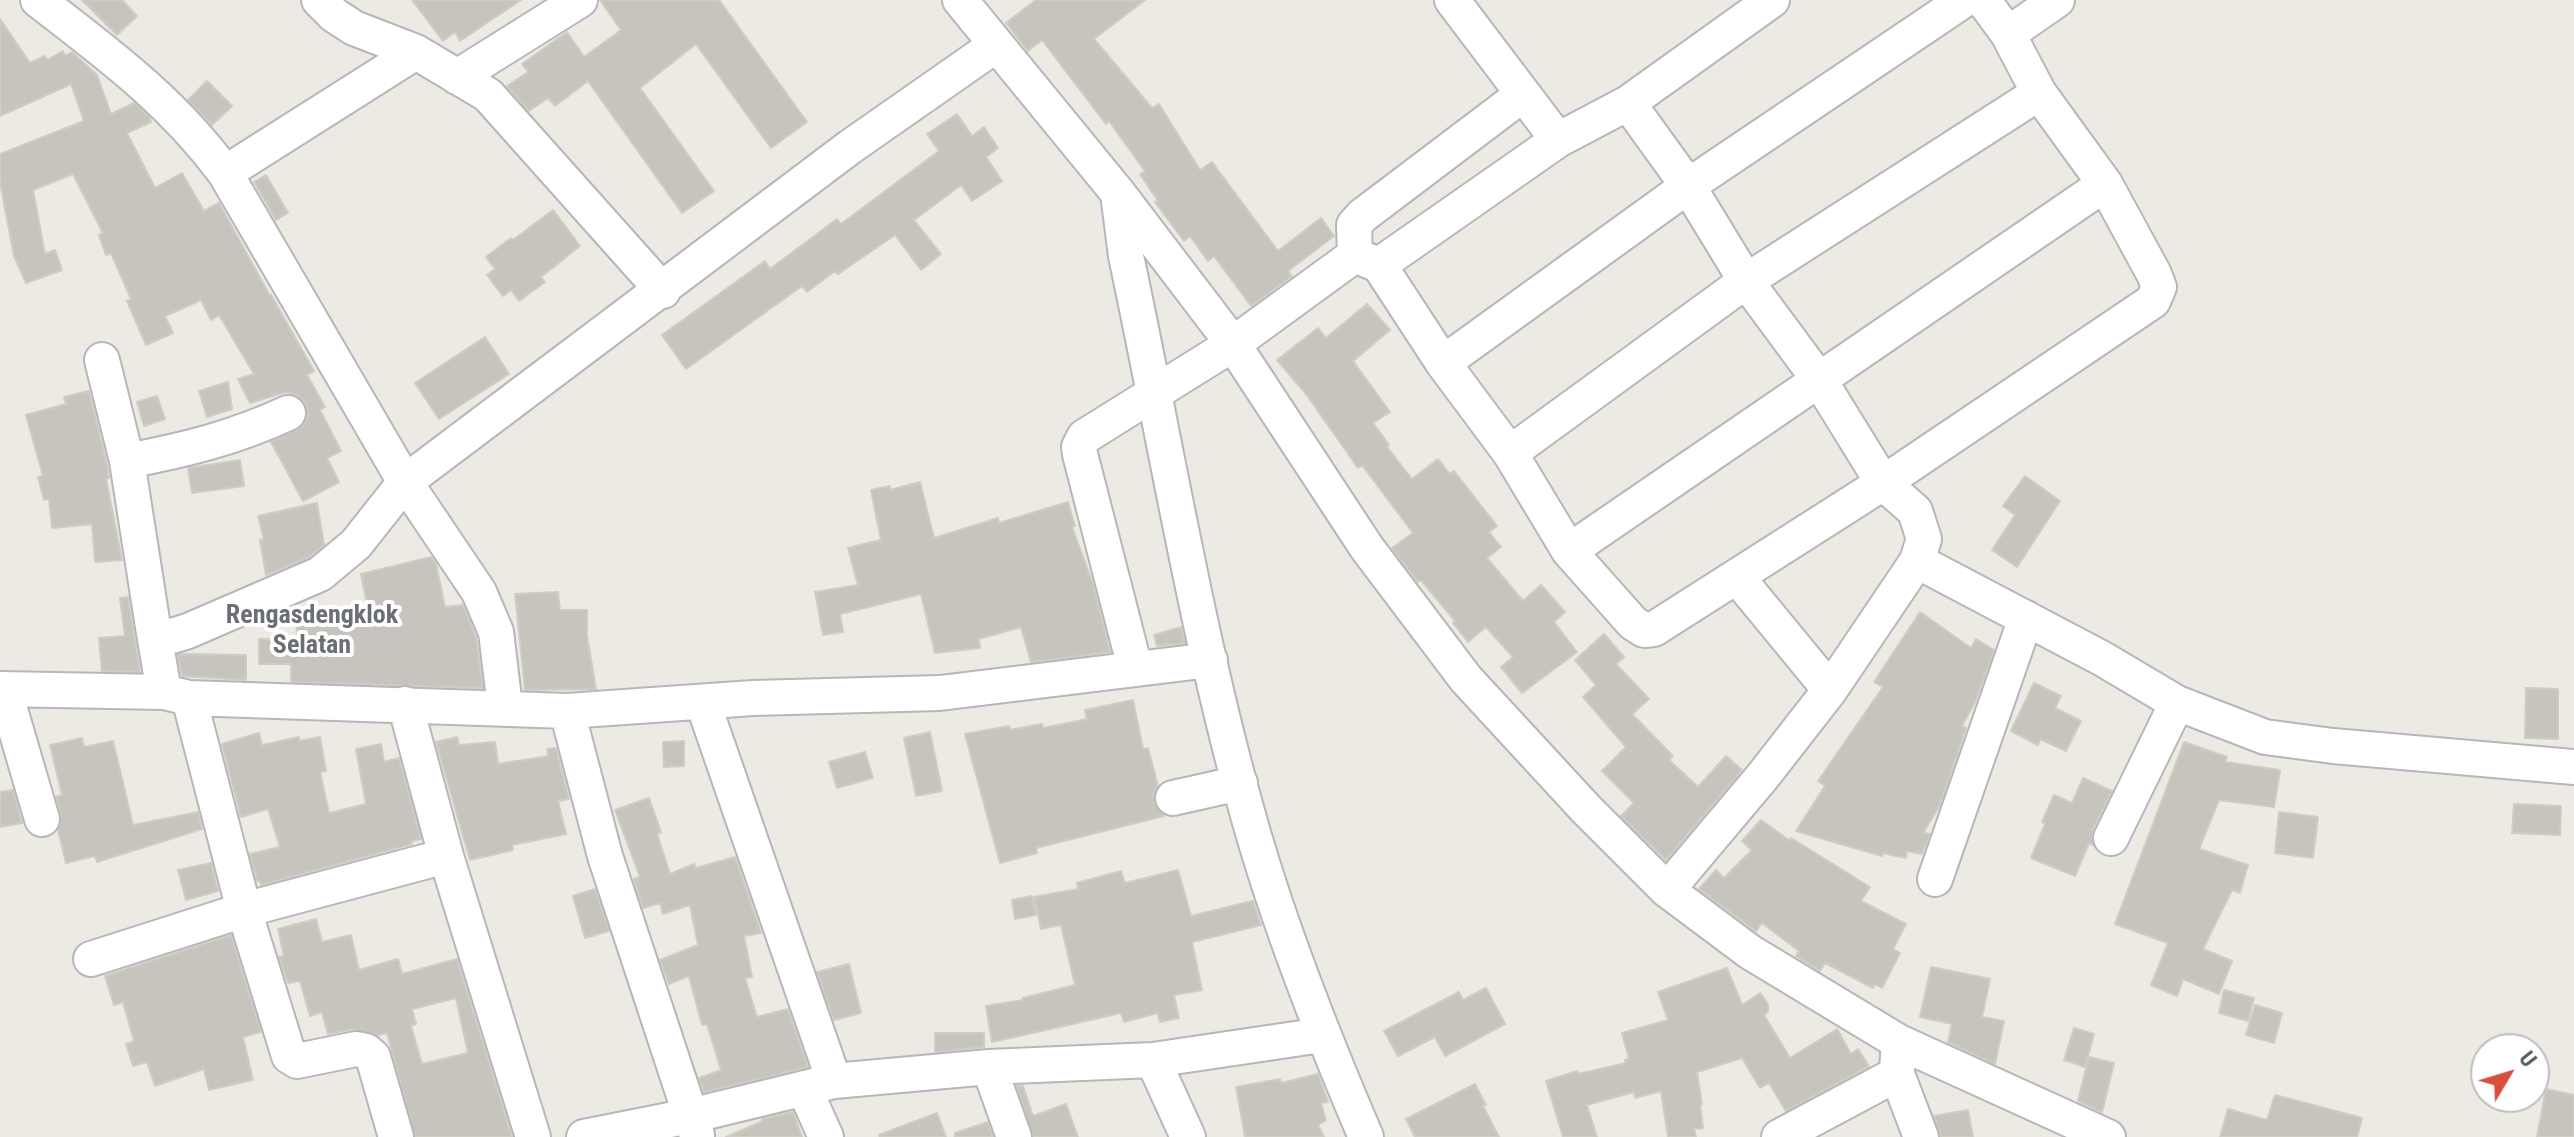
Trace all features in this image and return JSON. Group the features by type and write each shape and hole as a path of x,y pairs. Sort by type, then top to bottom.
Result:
{"street":[{"path":"38,0 135,76 179,116 225,173 405,482 467,573 488,612 499,651 505,707"},
{"path":"319,0 354,28 416,52 488,95 663,291"},
{"path":"457,77 580,0"},
{"path":"960,0 1118,193 1233,344 1367,548 1466,679 1586,809 1667,890 1898,1058 2108,1137"},
{"path":"1452,0 1558,140"},
{"path":"1135,668 1079,447 1084,437 1558,140 1628,103 1772,0"},
{"path":"1443,363 1688,186 1964,0"},
{"path":"1522,95 1354,225 1367,260 1510,453 1569,551 1633,623 1644,630 1654,629 1883,483 2153,301 2159,287 2154,274 2105,184 2039,93 2008,34 1983,0"},
{"path":"2008,34 2057,0"},
{"path":"154,633 172,636 188,631 320,574 356,544 405,482 663,291 850,147 996,45"},
{"path":"225,173 416,52"},
{"path":"1510,453 1746,281 2039,93"},
{"path":"1628,103 1688,186 1746,281 1820,381 1883,483 1915,511 1924,539 1917,561 1830,690 1667,890"},
{"path":"1569,551 2105,184"},
{"path":"1118,193 1126,256 1210,660 1254,837 1322,1035 1366,1137"},
{"path":"102,360 127,461 154,633 290,1058 297,1061 356,1049 366,1051 373,1057 396,1137"},
{"path":"127,461 212,443 248,432 288,413"},
{"path":"1917,561 2177,703 2265,737 2574,767"},
{"path":"1737,577 1830,690"},
{"path":"1935,879 2026,618"},
{"path":"42,819 2,689 567,711 753,698 940,693 1210,660"},
{"path":"703,703 819,1084 826,1137"},
{"path":"2111,838 2177,703"},
{"path":"405,704 446,856 533,1137"},
{"path":"567,711 605,856 694,1126"},
{"path":"1173,798 1240,783"},
{"path":"91,959 244,910 446,856"},
{"path":"584,1137 694,1126 819,1084 989,1067 1153,1060 1322,1035"},
{"path":"1779,1137 1898,1058"},
{"path":"1898,1058 1921,1137"},
{"path":"1153,1060 1188,1137"},
{"path":"989,1067 1014,1137"}],"building":[{"path":"82,0 122,0 137,16 117,35"},
{"path":"412,0 521,0 460,41 455,32 443,41"},
{"path":"600,0 719,0 807,122 771,148 696,44 640,88 714,191 682,213 588,81 555,106 548,98 529,111 507,86 528,72 522,64 567,32 584,57 621,30"},
{"path":"1036,0 1145,0 1094,39 1152,108 1159,104 1200,170 1212,162 1278,251 1321,218 1334,236 1288,271 1292,276 1251,306 1214,256 1208,261 1190,236 1184,241 1155,202 1158,201 1140,174 1145,171 1109,121 1106,124 1042,40 1028,51 1006,23"},
{"path":"0,19 30,63 45,56 47,60 63,51 65,56 72,52 97,75 111,114 134,103 150,118 151,122 127,133 155,188 182,173 204,211 219,203 314,371 307,375 325,407 320,410 341,451 327,458 339,482 303,501 271,442 304,425 308,416 306,404 299,396 286,392 250,403 238,379 254,374 219,315 211,320 201,300 165,316 173,333 146,345 111,253 106,255 99,235 103,233 73,174 33,190 45,254 55,250 62,270 26,283 14,256 0,182 0,154 84,121 71,84 0,116"},
{"path":"207,81 232,106 212,125 188,100"},
{"path":"957,114 972,136 984,127 998,148 986,157 1002,181 972,201 961,185 914,220 941,254 921,270 895,235 838,274 835,271 807,292 802,286 686,369 662,335 765,261 770,269 837,219 841,224 939,151 927,134"},
{"path":"266,175 288,213 276,220 254,182"},
{"path":"553,210 580,246 541,277 545,282 519,301 511,290 503,296 487,275 495,269 486,257"},
{"path":"1367,304 1390,330 1353,361 1390,412 1373,423 1389,445 1387,447 1412,479 1438,459 1450,474 1454,471 1497,526 1489,532 1501,547 1487,558 1523,601 1541,585 1565,612 1554,622 1577,652 1522,693 1501,667 1513,657 1486,627 1468,642 1453,623 1455,621 1421,580 1418,582 1392,548 1413,533 1362,465 1358,468 1306,394 1277,360 1318,328 1326,338"},
{"path":"485,337 509,374 439,419 415,383"},
{"path":"228,382 232,409 207,417 199,391"},
{"path":"89,391 107,465 109,478 106,479 122,560 95,562 92,524 52,528 49,499 44,500 38,477 43,476 26,415 66,404 64,397"},
{"path":"157,396 165,419 144,426 137,402"},
{"path":"240,460 244,486 192,493 188,468"},
{"path":"2025,476 2060,501 2017,567 1992,550 2015,515 2003,506"},
{"path":"920,482 934,538 998,518 999,523 1068,502 1075,526 1072,527 1093,584 1110,652 1031,662 1021,627 979,639 980,648 935,653 921,594 840,614 843,632 823,635 815,592 858,585 848,548 881,540 871,490 890,486 890,490"},
{"path":"317,503 324,545 309,557 266,575 260,540 264,539 258,516"},
{"path":"431,557 436,564 445,607 463,605 476,637 483,688 291,682 291,664 259,664 259,639 297,639 296,616 368,609 361,574"},
{"path":"558,592 560,610 587,610 587,636 596,689 525,690 515,594"},
{"path":"128,597 140,672 102,671 99,638 125,636 120,598"},
{"path":"1920,612 1971,648 1976,639 1994,650 1975,702 1962,726 1966,728 1940,805 1923,833 1930,834 1922,854 1907,851 1906,858 1883,853 1882,856 1796,831 1825,786 1818,781 1883,687 1874,682"},
{"path":"1181,627 1185,643 1157,646 1154,635"},
{"path":"1604,634 1624,657 1616,664 1649,699 1632,714 1673,756 1669,760 1698,787 1726,756 1742,770 1666,860 1621,816 1634,803 1602,771 1626,747 1583,697 1596,685 1575,660"},
{"path":"178,655 246,655 246,680 182,676"},
{"path":"2034,683 2061,696 2055,708 2081,721 2066,751 2040,739 2038,745 2011,731"},
{"path":"2526,688 2558,689 2558,739 2525,738"},
{"path":"1133,700 1143,749 1148,748 1158,786 1154,803 1164,816 1036,848 1037,853 1000,863 965,734 1009,726 1010,730 1042,724 1043,728 1087,719 1085,710"},
{"path":"930,732 942,791 916,796 904,738"},
{"path":"259,733 262,745 299,737 299,741 320,737 326,771 320,772 329,813 366,804 356,749 381,744 384,762 399,758 421,839 261,885 257,881 250,854 280,847 268,809 241,817 222,744"},
{"path":"457,737 459,745 495,742 498,764 549,756 547,749 556,748 569,799 558,801 566,834 512,845 513,850 470,860 436,742"},
{"path":"82,738 84,747 113,741 133,825 198,812 202,829 97,862 95,856 66,863 58,830 61,814 56,797 62,795 50,745"},
{"path":"684,741 684,766 664,767 663,742"},
{"path":"2184,742 2227,757 2225,762 2280,770 2274,807 2219,800 2199,849 2248,865 2240,893 2232,890 2203,949 2232,961 2219,994 2183,979 2177,996 2151,985 2168,943 2115,924"},
{"path":"865,752 873,778 837,788 829,762"},
{"path":"2083,778 2112,791 2093,829 2093,845 2089,843 2075,876 2031,858 2054,795 2072,803"},
{"path":"13,790 22,823 0,827 0,792"},
{"path":"649,798 661,832 657,834 670,874 694,864 696,868 735,857 761,933 744,936 752,977 745,978 757,1017 788,1009 808,1067 704,1092 699,1078 721,1070 707,1024 702,1025 689,976 669,984 660,960 698,945 690,905 663,914 660,903 643,908 634,879 640,877 615,810"},
{"path":"2514,804 2561,806 2560,835 2512,833"},
{"path":"2279,812 2318,817 2313,858 2275,853"},
{"path":"1761,820 1790,841 1791,838 1870,887 1861,901 1906,924 1893,949 1900,953 1882,988 1875,984 1873,988 1825,963 1820,971 1796,956 1799,951 1762,923 1756,931 1699,889 1716,870 1724,878 1752,850 1742,841"},
{"path":"211,863 218,891 186,900 178,870"},
{"path":"1178,870 1191,916 1253,901 1261,925 1192,942 1202,990 1174,995 1179,1018 1160,1022 1158,1013 1124,1022 1121,1013 992,1042 986,1006 1023,1000 1075,985 1061,925 1041,929 1034,897 1078,889 1077,883 1121,871 1125,883"},
{"path":"595,889 609,931 585,938 573,896"},
{"path":"1032,896 1036,915 1015,919 1012,900"},
{"path":"316,919 322,942 351,935 359,970 398,959 402,974 457,959 512,1137 415,1137 387,1033 378,1035 353,1029 328,1034 322,1012 310,1016 300,981 288,983 279,957 284,956 278,929","holes":["456,998 468,1053 422,1064 411,1026 416,1024 412,1009"]},
{"path":"231,935 261,1032 243,1037 253,1080 209,1090 204,1069 155,1086 147,1062 133,1066 126,1044 134,1041 123,1002 114,1005 105,976"},
{"path":"849,964 861,1013 834,1020 817,972"},
{"path":"1931,967 1990,979 1982,1017 2004,1021 1995,1064 1948,1042 1952,1024 1920,1017"},
{"path":"1727,968 1742,1005 1760,993 1768,1004 1768,1012 1764,1015 1790,1058 1837,1029 1851,1054 1858,1049 1869,1066 1786,1111 1769,1083 1760,1088 1742,1058 1697,1072 1703,1128 1694,1129 1696,1137 1668,1137 1661,1091 1635,1098 1634,1092 1587,1105 1597,1137 1563,1137 1546,1081 1577,1071 1578,1074 1626,1063 1625,1060 1629,1059 1622,1033 1668,1020 1658,992"},
{"path":"1486,988 1505,1024 1445,1056 1435,1037 1398,1056 1384,1031 1459,992 1463,1000"},
{"path":"2224,990 2254,998 2248,1021 2219,1013"},
{"path":"2255,1005 2282,1013 2274,1043 2246,1035"},
{"path":"2074,1028 2094,1034 2085,1067 2064,1060"},
{"path":"935,1033 984,1033 984,1047 935,1052"},
{"path":"2089,1057 2114,1063 2102,1112 2078,1101"},
{"path":"1318,1074 1328,1102 1321,1103 1326,1120 1318,1125 1324,1137 1245,1137 1236,1087 1280,1079 1281,1083"},
{"path":"1475,1084 1499,1137 1415,1137 1406,1119"},
{"path":"1017,1086 1023,1086 1033,1116 1066,1104 1078,1137 1033,1137"},
{"path":"2550,1090 2574,1095 2574,1137 2537,1137 2542,1113 2550,1113"},
{"path":"2275,1095 2362,1118 2357,1137 2220,1137 2228,1109 2267,1120"},
{"path":"1968,1110 1973,1137 1941,1137 1934,1116"},
{"path":"793,1112 802,1137 726,1137 762,1119"},
{"path":"937,1113 946,1137 879,1135"},
{"path":"988,1122 993,1137 955,1137 955,1133"}],"district":[{"name":"Rengasdengklok Selatan","path":"312,631"}]}
